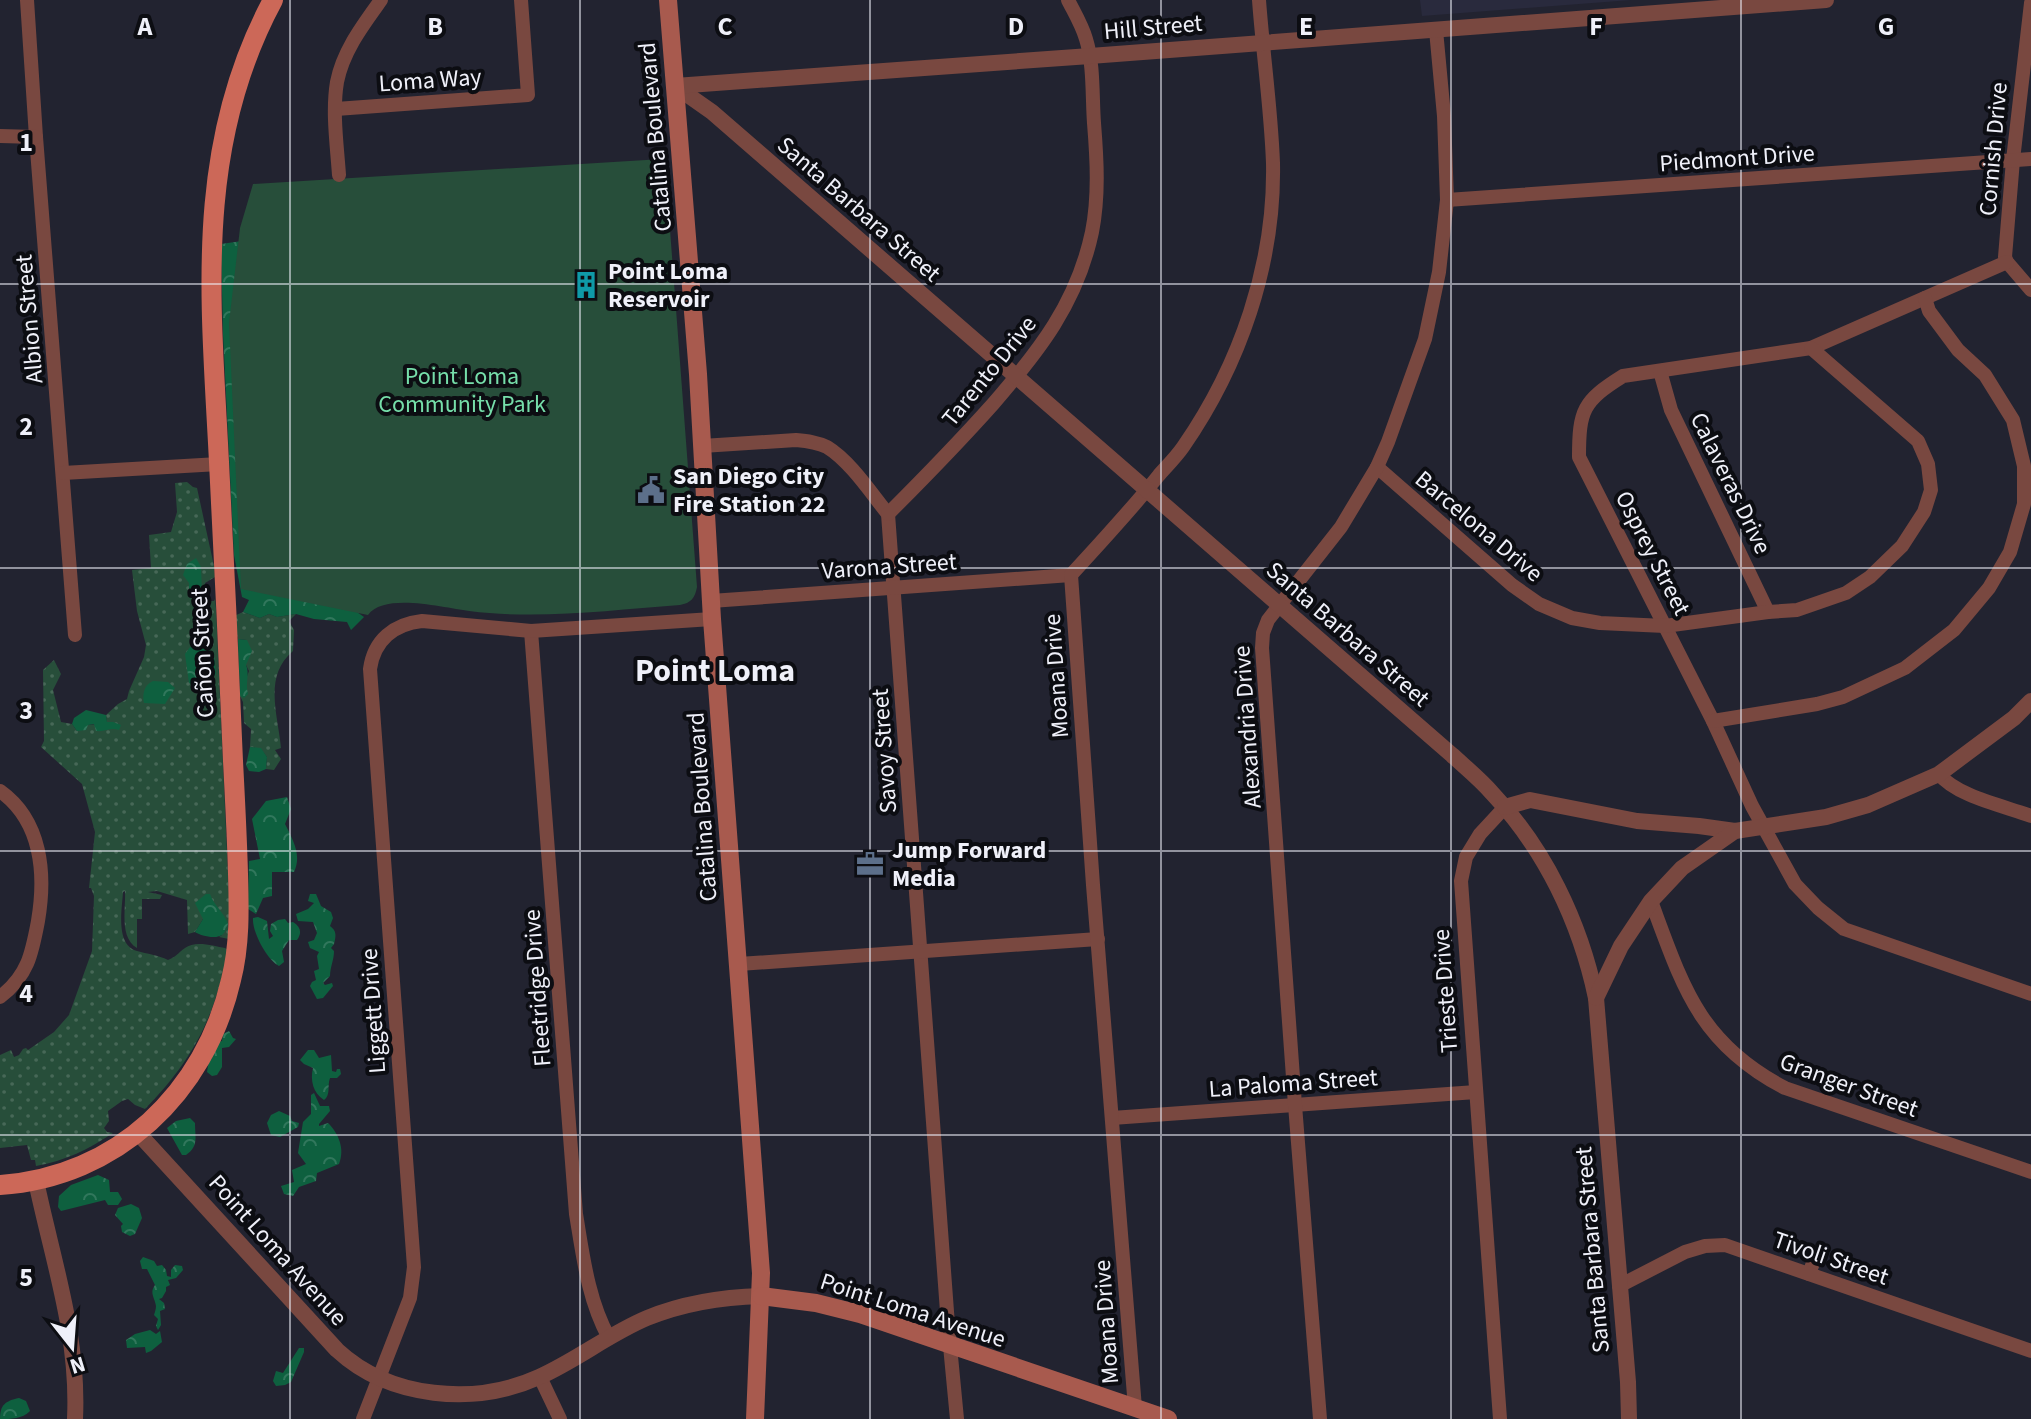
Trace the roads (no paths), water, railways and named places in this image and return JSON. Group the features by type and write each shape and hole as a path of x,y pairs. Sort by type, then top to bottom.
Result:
{"main road":[{"name":"Cañon Street","path":"0,1185 61,1175 89,1164 138,1133 181,1089 203,1053 227,996 237,946 239,903 210,268 216,177 228,115 239,78 273,0"},
{"name":"Catalina Boulevard","path":"668,0 761,1296 755,1419"},
{"name":"Point Loma Avenue","path":"761,1296 841,1309 1168,1419"}],"street":[{"name":"Albion Street","path":"27,0 75,635"},
{"path":"339,175 338,80 353,41 381,0"},
{"name":"Loma Way","path":"336,109 528,95 521,0"},
{"name":"Tarento Drive","path":"888,514 959,443 1042,345 1072,293 1082,267 1097,195 1097,158 1090,56 1086,36 1068,0"},
{"path":"1071,575 1182,449 1232,361 1255,298 1268,230 1273,164 1259,0"},
{"name":"Hill Street","path":"675,86 1826,0"},
{"name":"Cornish Drive","path":"2007,262 2013,160 2031,3"},
{"name":"Alexandria Drive","path":"1320,1419 1263,633 1279,605 1341,527 1377,467 1425,339 1439,272 1447,200 1444,116 1436,30"},
{"name":"Santa Barbara Street","path":"675,86 712,112 1452,755 1505,807 1543,862 1563,898 1583,948 1596,998 1629,1419"},
{"path":"0,136 36,137"},
{"name":"Piedmont Drive","path":"1447,200 2031,159"},
{"path":"2007,262 2031,290"},
{"name":"Osprey Street","path":"2007,262 1811,348 1623,376 1598,392 1583,413 1579,426 1579,457 1713,721 1752,806 1795,884 1844,929 2031,994"},
{"path":"1713,721 1843,697 1905,668 1954,630 1989,588 2010,552 2024,504 2024,466 2013,420 1985,375 1958,350 1929,311 1925,298"},
{"name":"Barcelona Drive","path":"1377,467 1512,585 1539,604 1572,618 1600,623 1665,626 1797,610 1846,593 1870,577 1902,546 1924,512 1931,490 1928,464 1918,441 1811,348"},
{"name":"Calaveras Drive","path":"1660,371 1671,410 1768,612"},
{"path":"702,446 810,441 826,447 842,459 888,514"},
{"path":"63,473 219,464"},
{"name":"Savoy Street","path":"888,514 957,1419"},
{"name":"Varona Street","path":"422,621 531,631 894,587 1071,575"},
{"name":"Moana Drive","path":"1071,575 1135,1408"},
{"name":"Liggett Drive","path":"363,1419 410,1298 414,1267 370,669 374,651 387,634 422,621"},
{"name":"Fleetridge Drive","path":"531,631 576,1214 585,1273 609,1338"},
{"path":"1505,807 1530,800 1637,821 1735,831 1826,817 1868,805 1939,774 2014,718 2031,701"},
{"path":"1939,774 1957,790 2031,816"},
{"path":"0,791 23,813 34,837 42,868 42,900 29,959 20,978 0,997"},
{"name":"Trieste Drive","path":"1500,1419 1461,881 1466,857 1480,834 1505,807"},
{"path":"1596,998 1621,946 1651,901 1682,868 1735,831"},
{"name":"Granger Street","path":"1651,901 1691,999 1707,1025 1744,1064 1785,1088 2031,1172"},
{"path":"739,964 1098,939"},
{"name":"La Paloma Street","path":"1112,1118 1476,1092"},
{"name":"Point Loma Avenue","path":"138,1133 330,1343 353,1363 380,1378 422,1391 455,1394 496,1391 540,1377 643,1320 691,1303 761,1296"},
{"path":"36,1181 70,1327 75,1419"},
{"name":"Tivoli Street","path":"1619,1286 1685,1252 1705,1246 1725,1245 2031,1351"},
{"path":"1809,1274 1817,1252"},
{"path":"540,1377 560,1419"}],"place":[{"name":"Point Loma Reservoir","path":"586,285"},
{"name":"San Diego City Fire Station 22","path":"651,490"},
{"name":"Jump Forward Media","path":"870,864"}],"district":[{"name":"Point Loma","path":"715,670"}],"park label":[{"name":"Point Loma Community Park","path":"462,390"}]}
